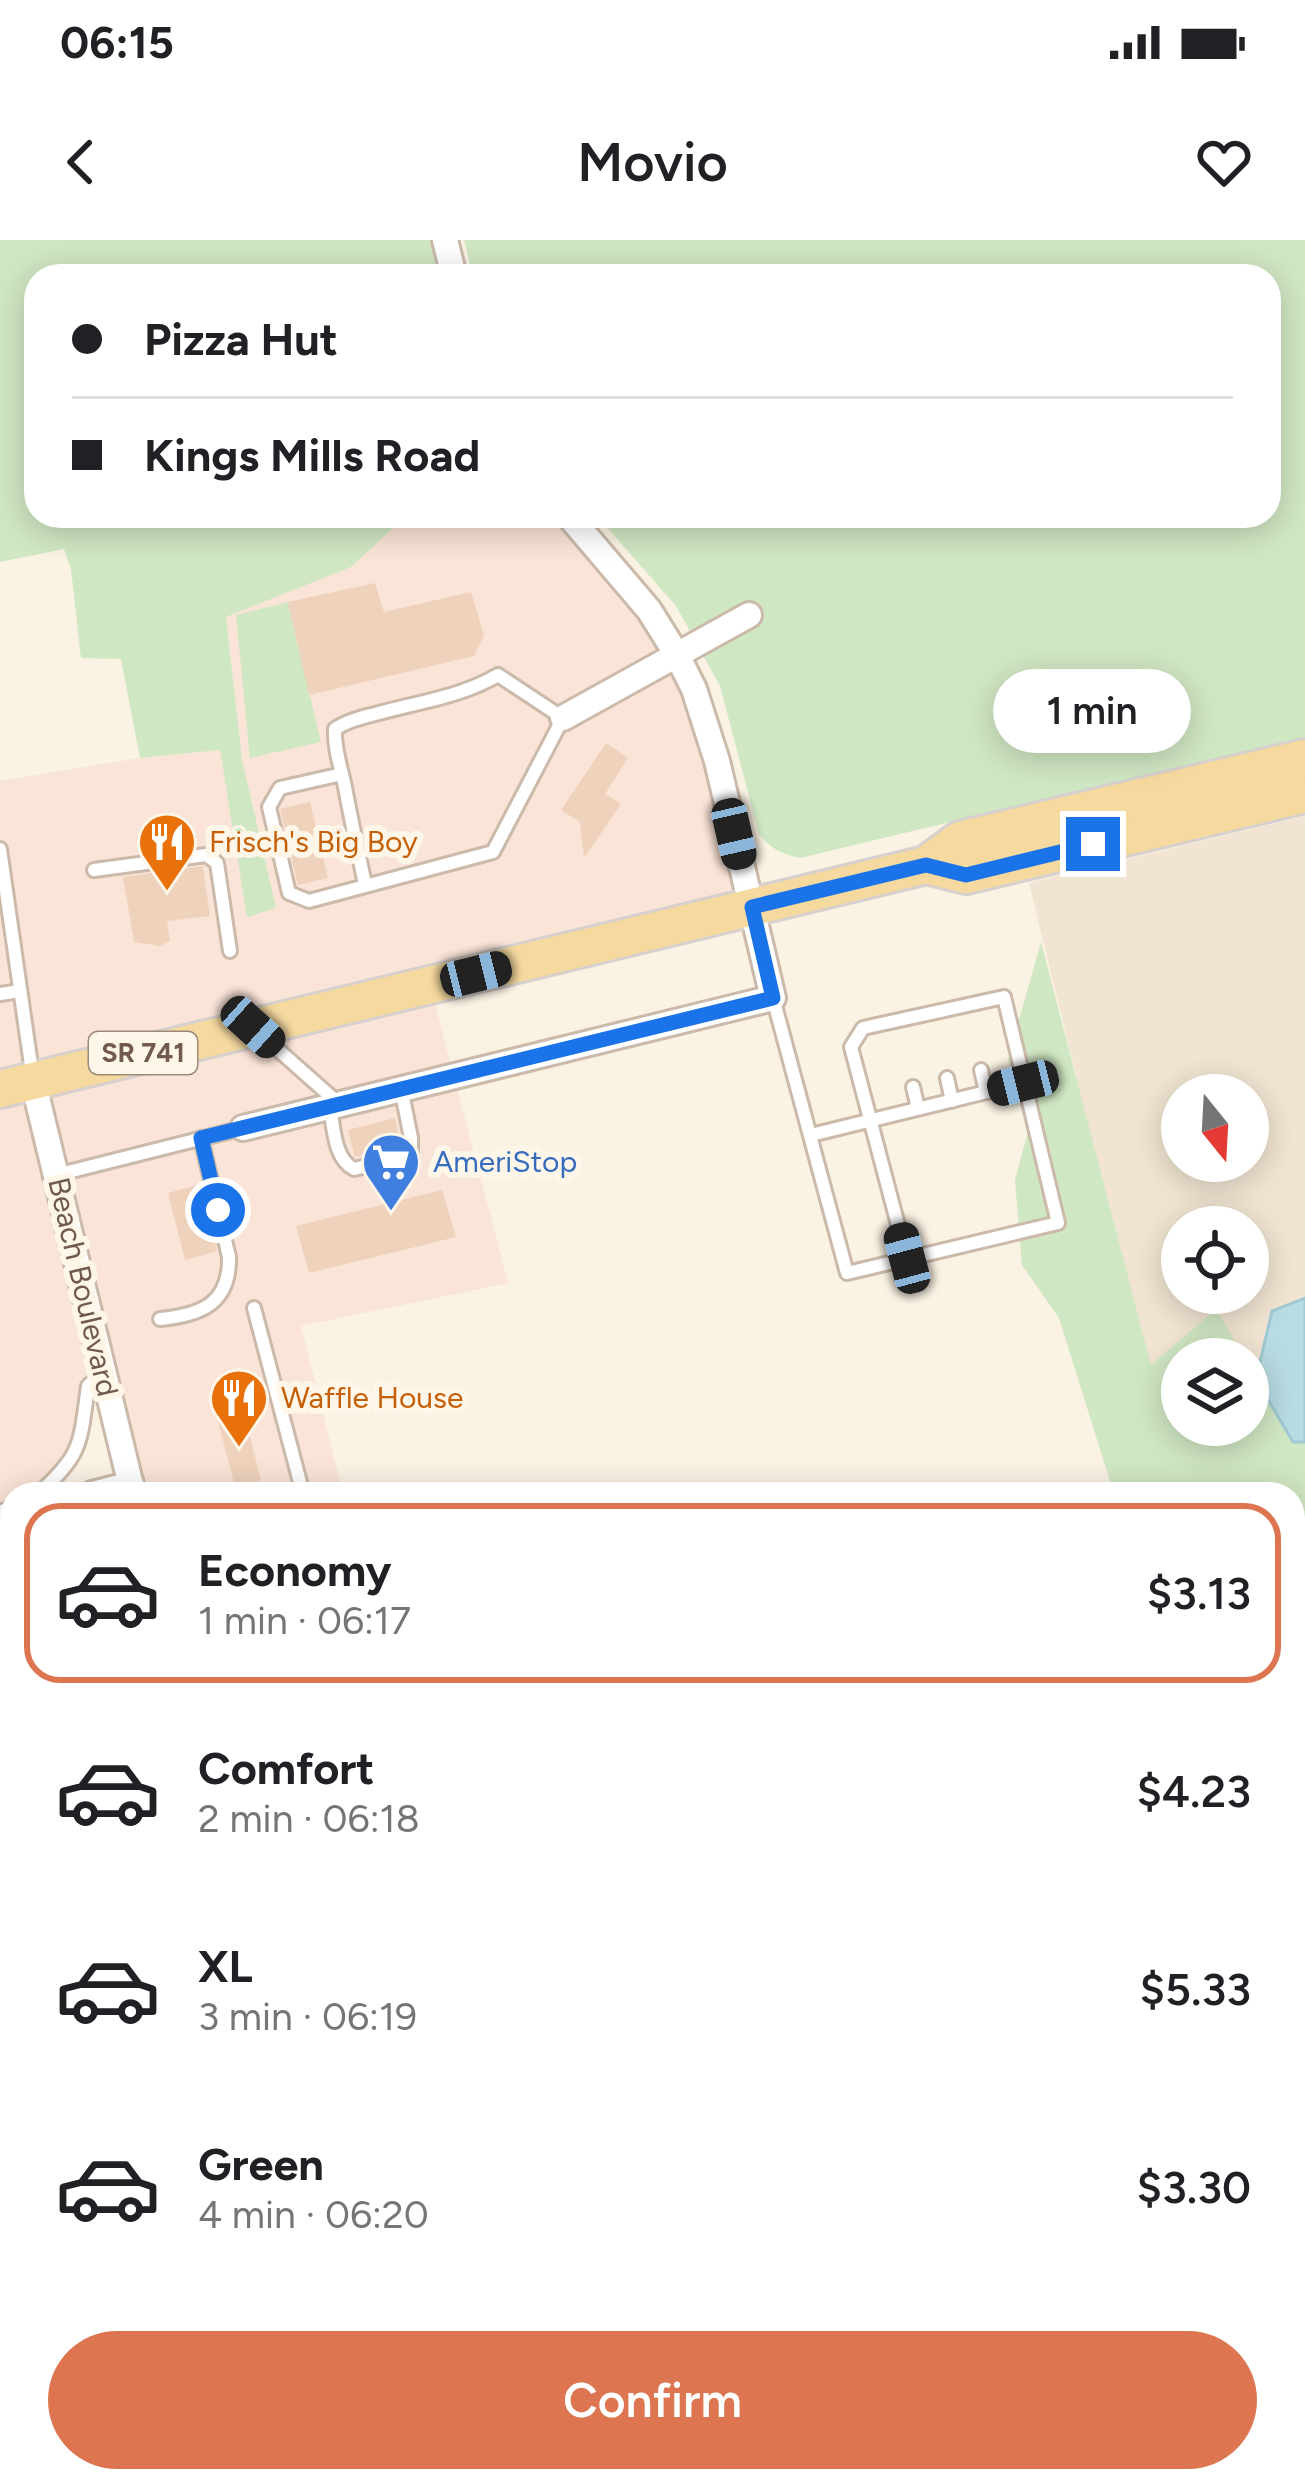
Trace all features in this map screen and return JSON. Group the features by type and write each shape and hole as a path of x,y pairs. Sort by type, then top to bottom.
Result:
{"main road":[{"name":"SR 741","path":"16,1085 926,865 960,841 1305,758"},
{"name":"SR 741","path":"926,865 966,875 1305,794"}],"street":[{"path":"242,1128 773,998 717,761 694,689 649,610 579,528"},
{"path":"562,718 749,615"},
{"name":"Beach Boulevard","path":"16,1085 56,1175 130,1482"}],"lane":[{"path":"342,774 280,788 269,807 289,892 309,901 493,852 562,718 498,675 478,687 334,729 365,884"},
{"path":"0,849 19,991 16,1085"},
{"path":"94,870 206,855 218,863 230,950"},
{"path":"0,994 19,991"},
{"path":"773,998 847,1273 1058,1223 1004,997 863,1028 851,1047 907,1258"},
{"path":"967,1005 970,1021"},
{"path":"931,1014 934,1030"},
{"path":"897,1020 901,1036"},
{"path":"253,1027 334,1105 341,1158 354,1169 411,1152 401,1088"},
{"path":"981,1070 986,1092"},
{"path":"947,1078 952,1101"},
{"path":"811,1135 1023,1083"},
{"path":"913,1087 918,1108"},
{"path":"56,1175 242,1128"},
{"path":"160,1319 202,1310 216,1300 229,1275 229,1257 201,1138"},
{"path":"254,1308 300,1482"},
{"path":"51,1482 66,1469 82,1438 88,1386 104,1372"}],"shaded area":[{"path":"393,528 578,528 677,655 752,907 430,985 508,1283 301,1326 340,1482 130,1482 104,1374 88,1386 82,1438 47,1482 0,1482 0,781 220,750 247,916 276,908 242,759 226,617 350,567"},
{"path":"1305,816 1305,1482 1175,1482 1166,1446 1269,1446 1269,1338 1161,1338 1161,1424 1029,883"}],"green space":[{"path":"0,240 445,240 451,264 24,264 24,528 393,528 351,567 226,617 242,759 276,908 247,917 220,750 140,758 121,659 81,658 71,569 64,549 0,562"},
{"path":"464,240 1305,240 1305,737 800,858 787,855 759,834 720,686 676,606 608,528 1281,528 1281,264 470,264"},
{"path":"288,602 321,742 250,758 236,615"},
{"path":"1041,942 1151,1365 1161,1356 1161,1446 1269,1446 1269,1401 1293,1442 1305,1442 1305,1482 1110,1482 1059,1318 1022,1265 1015,1180 1028,1131 1008,1059"},
{"path":"1210,1314 1219,1314 1233,1338 1182,1338"}],"water":[{"path":"1305,1298 1305,1442 1293,1442 1269,1401 1266,1338 1272,1311"}],"building":[{"path":"375,583 384,612 471,592 484,635 474,656 309,695 288,602"},
{"path":"606,743 628,758 605,794 621,804 584,858 580,822 561,810"},
{"path":"310,802 328,878 298,885 280,809"},
{"name":"Frisch's Big Boy","path":"203,866 210,916 167,921 170,941 160,946 134,942 123,877"},
{"path":"395,1118 400,1145 355,1157 348,1130"},
{"path":"201,1184 217,1251 185,1260 168,1193"},
{"path":"442,1190 456,1237 309,1273 296,1226"},
{"name":"Waffle House","path":"243,1410 261,1480 234,1482 217,1417"}],"place":[{"name":"Frisch's Big Boy","path":"167,893"},
{"name":"AmeriStop","path":"391,1213"},
{"name":"Waffle House","path":"239,1449"}],"route":[{"path":"218,1210 201,1138 773,998 752,907 926,865 966,875 1093,844"}]}
